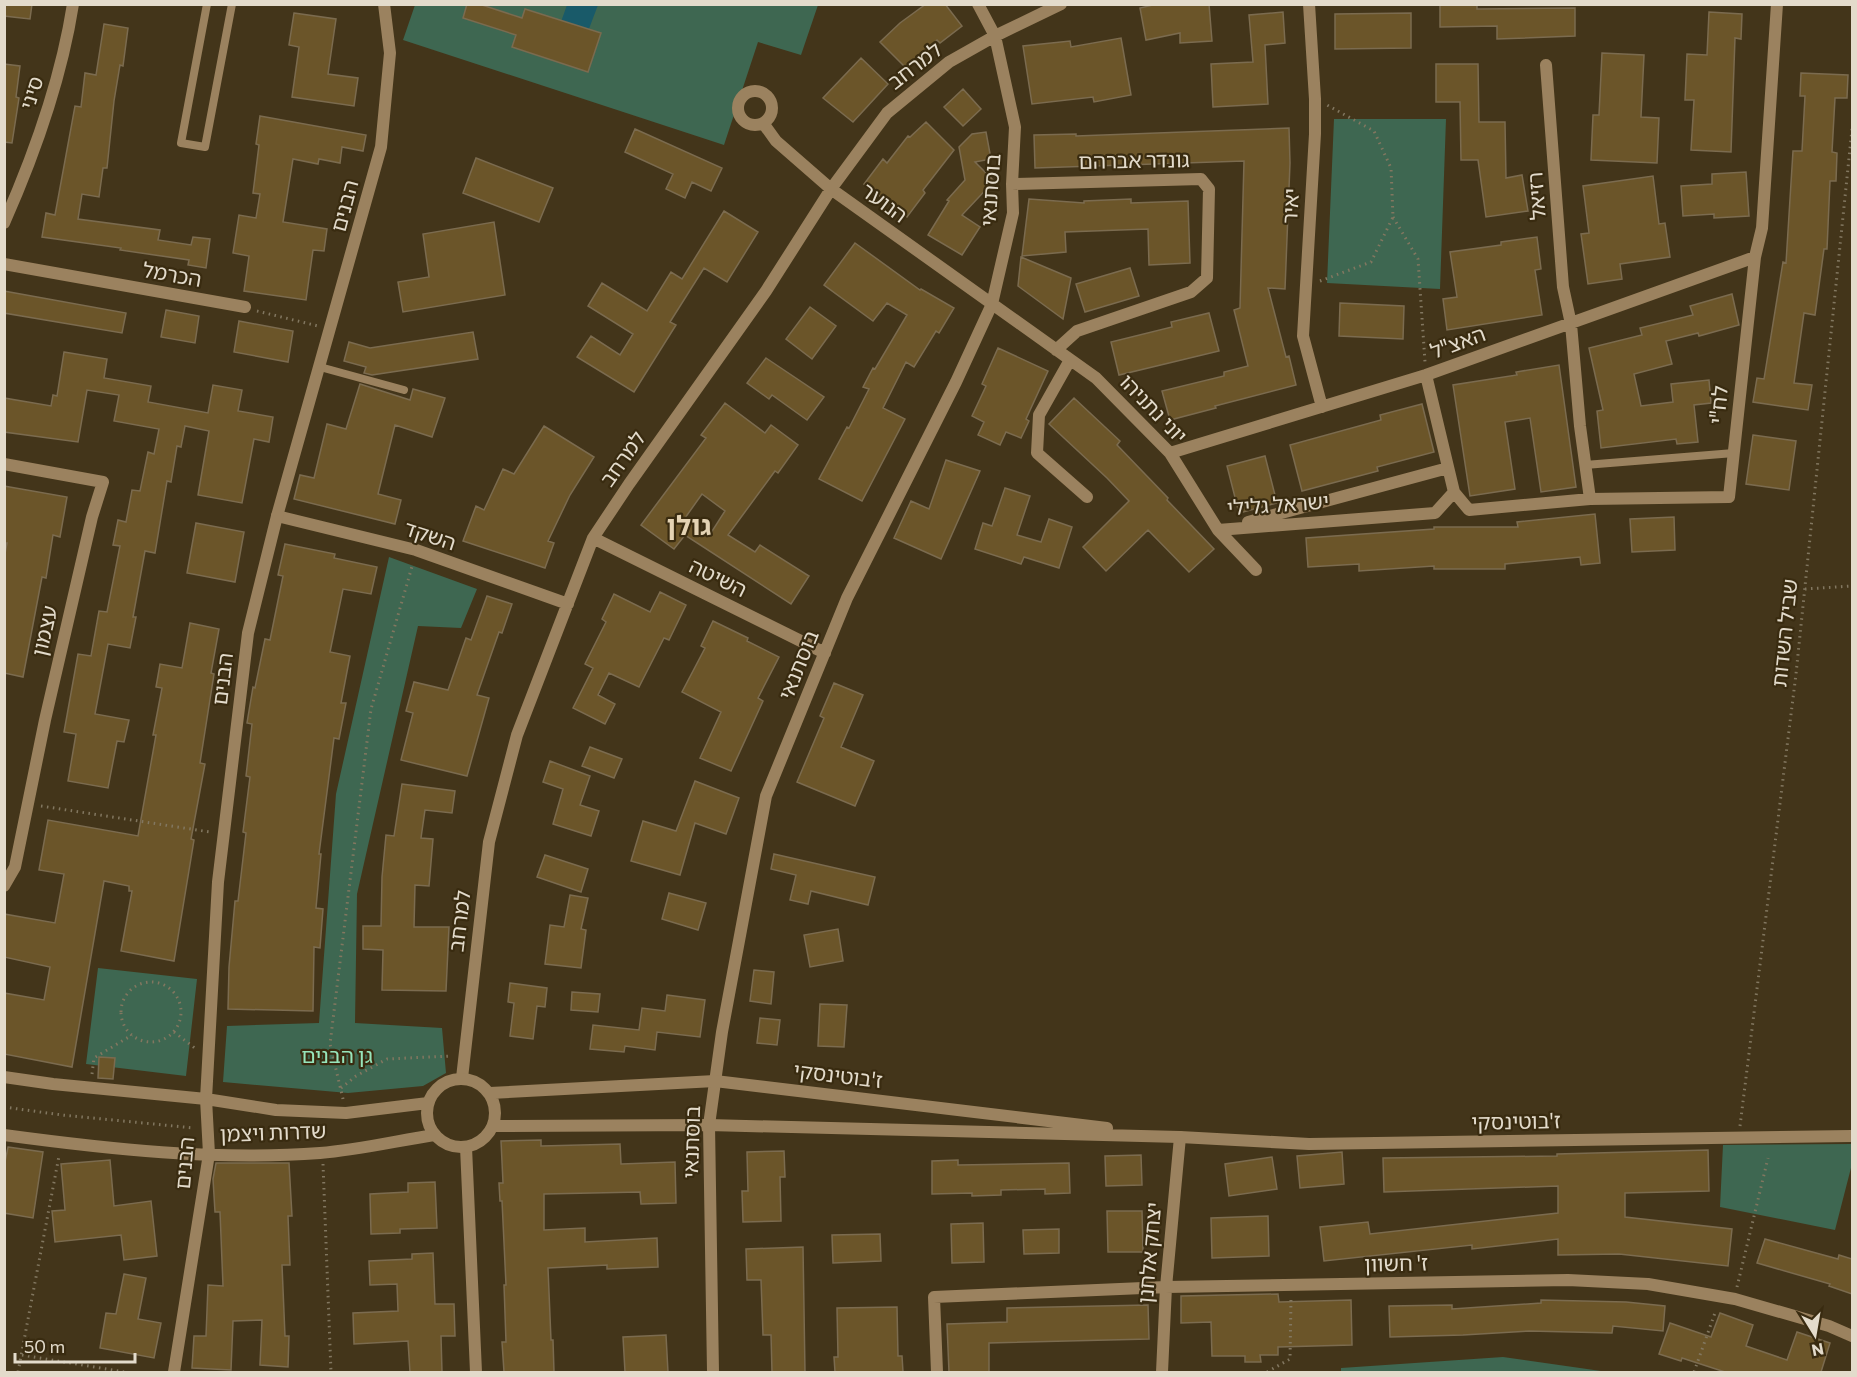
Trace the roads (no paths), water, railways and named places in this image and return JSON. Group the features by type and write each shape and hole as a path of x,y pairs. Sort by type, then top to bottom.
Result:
{"street":[{"name":"סיני","path":"4,223 30,164 56,88 73,4"},
{"name":"הבנים","path":"174,1372 209,1154 206,1099 218,882 248,633 277,516 381,147 390,52 384,4"},
{"name":"בוסתנאי","path":"713,1372 709,1125 724,1020 766,796 848,598 956,382 992,304 1013,213 1015,127 995,36 978,4"},
{"name":"למרחב","path":"462,1078 489,842 517,735 592,538 766,291 831,189 887,113 949,62 995,36 1061,4"},
{"name":"יאיר","path":"1309,4 1315,99 1303,336 1322,407"},
{"name":"לח\"י","path":"1590,499 1729,496 1755,257 1762,228 1777,4"},
{"name":"רזיאל","path":"1546,64 1563,287 1571,324"},
{"name":"הנוער","path":"763,123 776,141 831,189 992,304"},
{"name":"גונדר אברהם","path":"1012,184 1201,179 1209,189 1208,279 1191,292 1077,331 1056,350"},
{"name":"האצ\"ל","path":"1170,453 1426,375 1755,257"},
{"name":"הכרמל","path":"4,264 245,308"},
{"name":"יוני נתניהו","path":"992,304 1096,378 1170,453 1218,530 1256,570"},
{"path":"1426,375 1454,492 1469,510 1590,499 1580,426 1571,324"},
{"path":"1070,360 1040,415 1037,453 1087,497"},
{"name":"עצמון","path":"4,464 103,482 92,517 15,867 4,886"},
{"name":"ישראל גלילי","path":"1218,530 1449,468"},
{"name":"ישראל גלילי","path":"1218,530 1435,513 1454,492"},
{"name":"השקד","path":"277,516 416,550 568,604"},
{"name":"השיטה","path":"592,538 825,652"},
{"name":"שדרות ויצמן","path":"4,1077 206,1099 276,1110 346,1113 428,1103"},
{"path":"462,1078 473,1080 490,1093 495,1103 496,1115 494,1126 482,1140 465,1147 454,1147 443,1143 434,1135 428,1125 426,1114 433,1093 441,1085 462,1078"},
{"name":"ז'בוטינסקי","path":"490,1093 715,1081 1180,1137"},
{"name":"ז'בוטינסקי","path":"494,1126 709,1125 1180,1137 1309,1144 1852,1136"},
{"name":"שדרות ויצמן","path":"4,1135 88,1146 260,1156 322,1153 434,1135"},
{"name":"יצחק אלחנן","path":"1162,1372 1166,1287 1180,1137"},
{"path":"465,1147 476,1372"},
{"name":"ז' חשוון","path":"937,1372 934,1297 1166,1287 1568,1280 1648,1284 1735,1299 1852,1335"}],"lane":[{"path":"207,4 181,143 205,147 232,4"},
{"path":"320,367 404,390"},
{"path":"1585,465 1734,453"}],"water":[{"path":"567,5 598,5 584,42 557,33"}],"district":[{"name":"גולן","path":"689,526"}],"park label":[{"name":"גן הבנים","path":"337,1056"}]}
